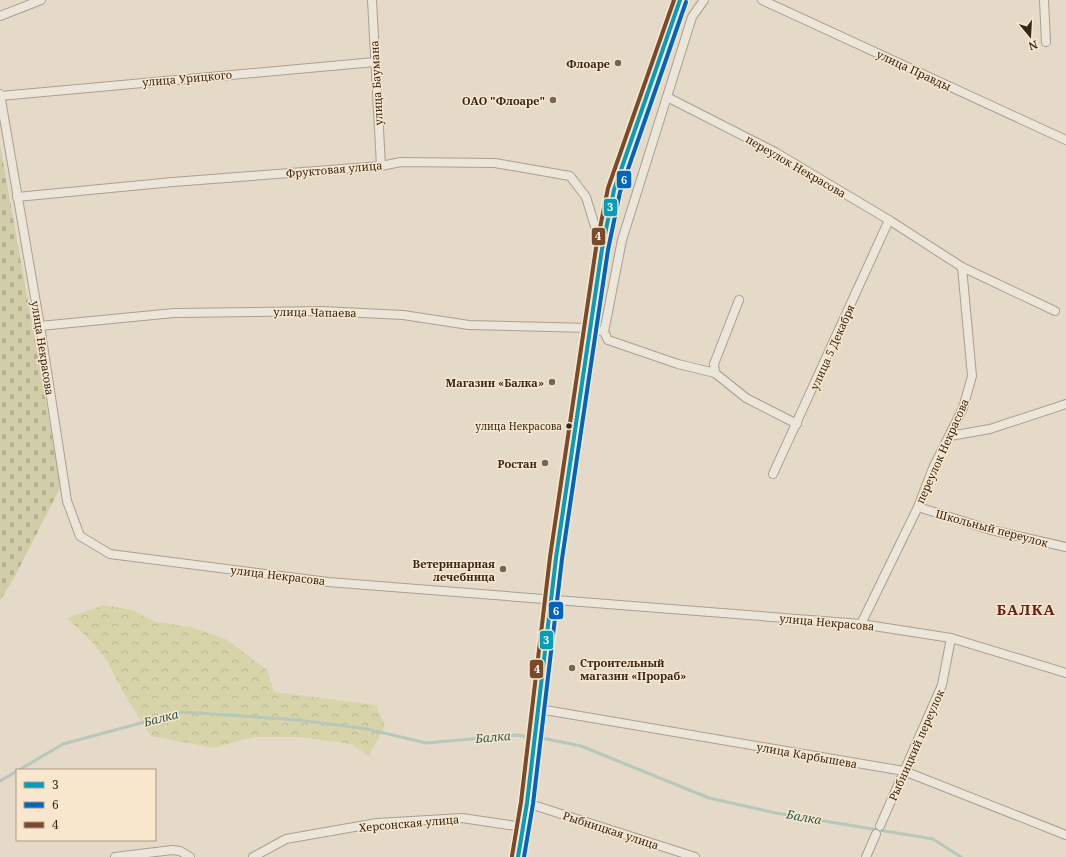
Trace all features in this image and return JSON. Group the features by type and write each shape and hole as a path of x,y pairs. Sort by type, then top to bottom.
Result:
{"main road":[{"path":"518,857 527,803 553,599 556,558 602,249 614,190 680,0"}],"street":[{"path":"0,16 41,0"},
{"name":"улица Баумана","path":"372,0 381,166"},
{"path":"704,0 692,17 622,240 604,332 608,340 678,364 715,373 746,398 797,424"},
{"name":"улица Правды","path":"762,0 1066,140"},
{"path":"1044,0 1046,42"},
{"name":"улица Урицкого","path":"0,95 375,62"},
{"name":"улица Некрасова","path":"0,95 40,326 67,501 80,536 110,554 328,582 861,624 951,638 1066,674"},
{"name":"переулок Некрасова","path":"667,97 775,152 889,220 962,267 1055,310"},
{"name":"Фруктовая улица","path":"17,197 381,166 401,162 495,163 570,176 586,197 602,249"},
{"name":"улица 5 Декабря","path":"773,474 889,220"},
{"name":"переулок Некрасова","path":"861,624 918,507 933,468 964,408 972,376 962,267"},
{"path":"715,373 714,364 739,300"},
{"name":"улица Чапаева","path":"40,326 174,313 322,311 403,315 469,325 590,328 604,332"},
{"path":"950,436 990,429 1066,404"},
{"name":"Школьный переулок","path":"918,507 992,530 1066,547"},
{"name":"Рыбницкий переулок","path":"880,826 942,685 951,638"},
{"name":"улица Карбышева","path":"539,709 904,772 1066,835"},
{"name":"Рыбницкая улица","path":"527,803 695,857"},
{"name":"Херсонская улица","path":"253,857 286,839 377,823 462,818 523,827"},
{"path":"866,857 876,834"},
{"path":"115,857 172,850 180,851 190,857"}],"green space":[{"path":"0,145 61,486 14,578 0,601"},
{"path":"104,605 132,610 156,622 191,627 226,639 267,670 274,692 376,705 385,726 369,756 351,744 298,737 253,737 214,748 151,736 127,699 106,659 91,641 67,618"}],"waterway":[{"name":"Балка","path":"21,769 63,744 182,712 298,720 367,729 426,743 516,735 532,737"},
{"name":"Балка","path":"537,737 581,746 709,798 776,813 933,839 961,857"},
{"name":"Балка","path":"0,781 16,772"}],"transit line":[{"name":"4","path":"512,856 521,802 550,557 596,248 608,188 674,0"},
{"name":"3","path":"518,857 527,803 556,558 602,249 614,190 680,0"},
{"name":"6","path":"524,857 533,804 562,559 608,250 620,192 686,2"}],"place":[{"name":"Флоаре","path":"618,63"},
{"name":"ОАО \"Флоаре\"","path":"553,100"},
{"name":"Магазин «Балка»","path":"552,382"},
{"name":"улица Некрасова","path":"569,426"},
{"name":"Ростан","path":"545,463"},
{"name":"Ветеринарная лечебница","path":"503,569"},
{"name":"Строительный магазин «Прораб»","path":"572,668"}],"district":[{"name":"БАЛКА","path":"1026,609"}]}
